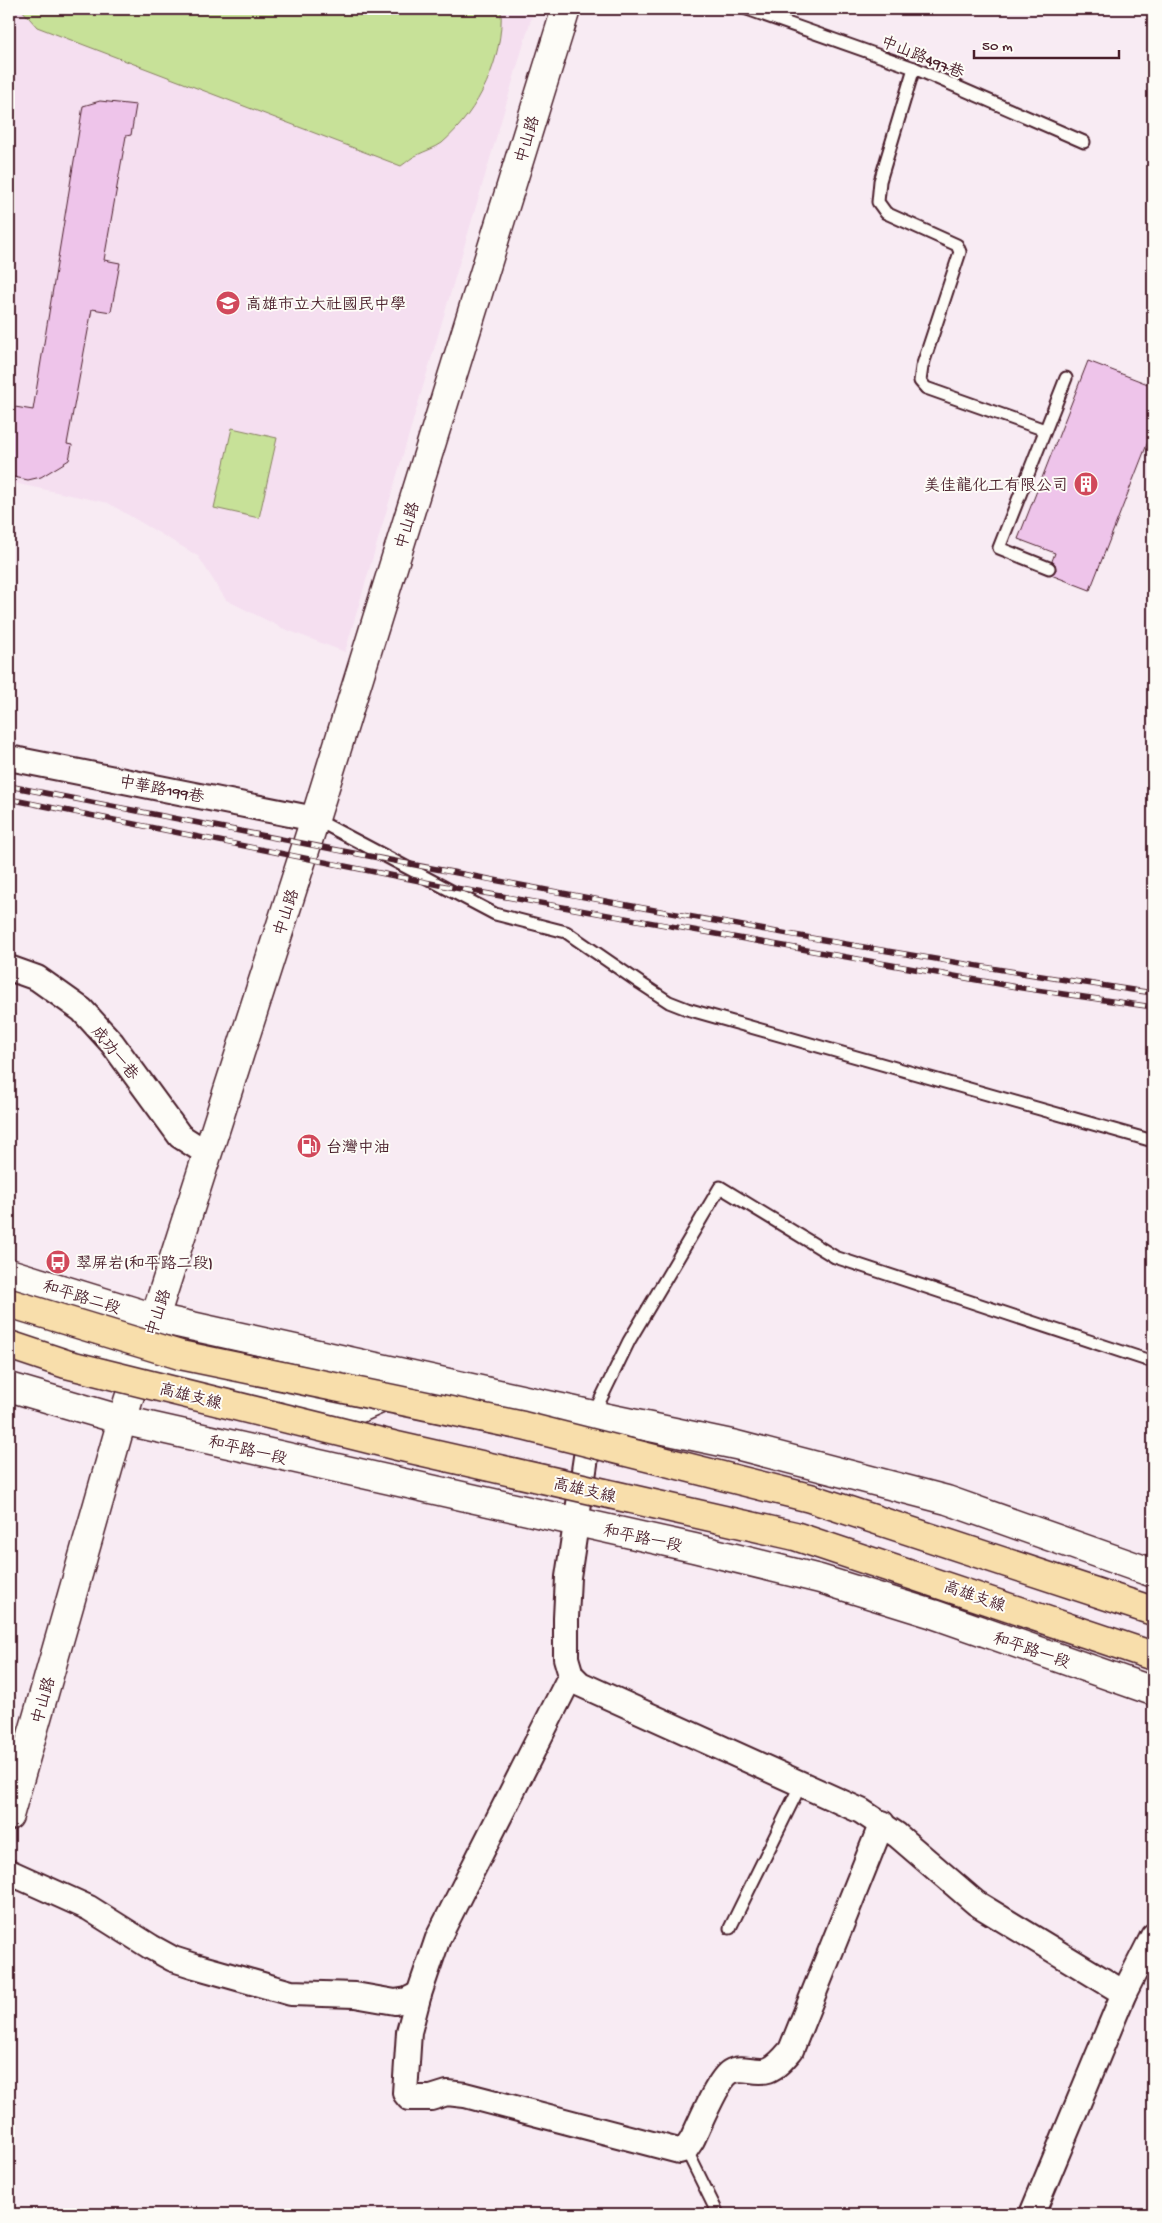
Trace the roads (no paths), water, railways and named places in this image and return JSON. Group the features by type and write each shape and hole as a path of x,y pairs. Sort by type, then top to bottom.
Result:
{"highway":[{"path":"9,1303 180,1355 523,1426 810,1498 1153,1611"},
{"name":"高雄支線","path":"9,1345 66,1364 398,1446 794,1536 1153,1656"}],"street":[{"name":"中山路","path":"9,1816 14,1780 122,1420 315,819 566,9"},
{"name":"中華路199巷","path":"9,758 315,819"},
{"name":"成功一巷","path":"9,968 37,978 82,1010 112,1043 180,1136 208,1154"},
{"name":"和平路二段","path":"9,1273 155,1318"},
{"path":"155,1318 736,1445 947,1500 1153,1573"},
{"path":"9,1331 140,1365 351,1412 429,1377"},
{"path":"9,1387 122,1420"},
{"path":"593,1415 568,1578 566,1618 566,1658 572,1675 580,1684 861,1811 882,1823 976,1903 1124,1994"},
{"name":"和平路一段","path":"122,1420 577,1522 820,1579 933,1614 1153,1691"},
{"path":"572,1675 438,1938 419,1994 409,2032 405,2093 409,2098 431,2098 447,2093 465,2095 679,2151 686,2149 721,2082 730,2072 745,2069 767,2071 781,2061 791,2050 882,1823"},
{"path":"9,1872 89,1908 151,1947 173,1959 195,1966 291,1993 355,1994 395,2002 408,2000 419,1994"},
{"path":"1032,2214 1124,1994 1153,1936"}],"lane":[{"name":"中山路497巷","path":"747,9 914,68 1084,142"},
{"path":"914,68 880,181 878,202 886,213 957,245 960,252 922,367 920,381 926,388 1045,430"},
{"path":"1049,568 999,548 1066,378"},
{"path":"315,819 495,914 566,932 669,1002 687,1009 1153,1141"},
{"path":"593,1415 629,1341 720,1187 834,1257 1153,1362"},
{"path":"730,1928 801,1784"},
{"path":"686,2149 718,2214"}],"railway":[{"path":"9,786 723,922 1009,971 1153,993"},
{"path":"9,799 450,887 1022,988 1153,1007"}],"place":[{"name":"高雄市立大社國民中學","path":"228,303"},
{"name":"美佳龍化工有限公司","path":"1086,484"},
{"name":"台灣中油","path":"309,1146"},
{"name":"翠屏岩(和平路二段)","path":"58,1262"}]}
